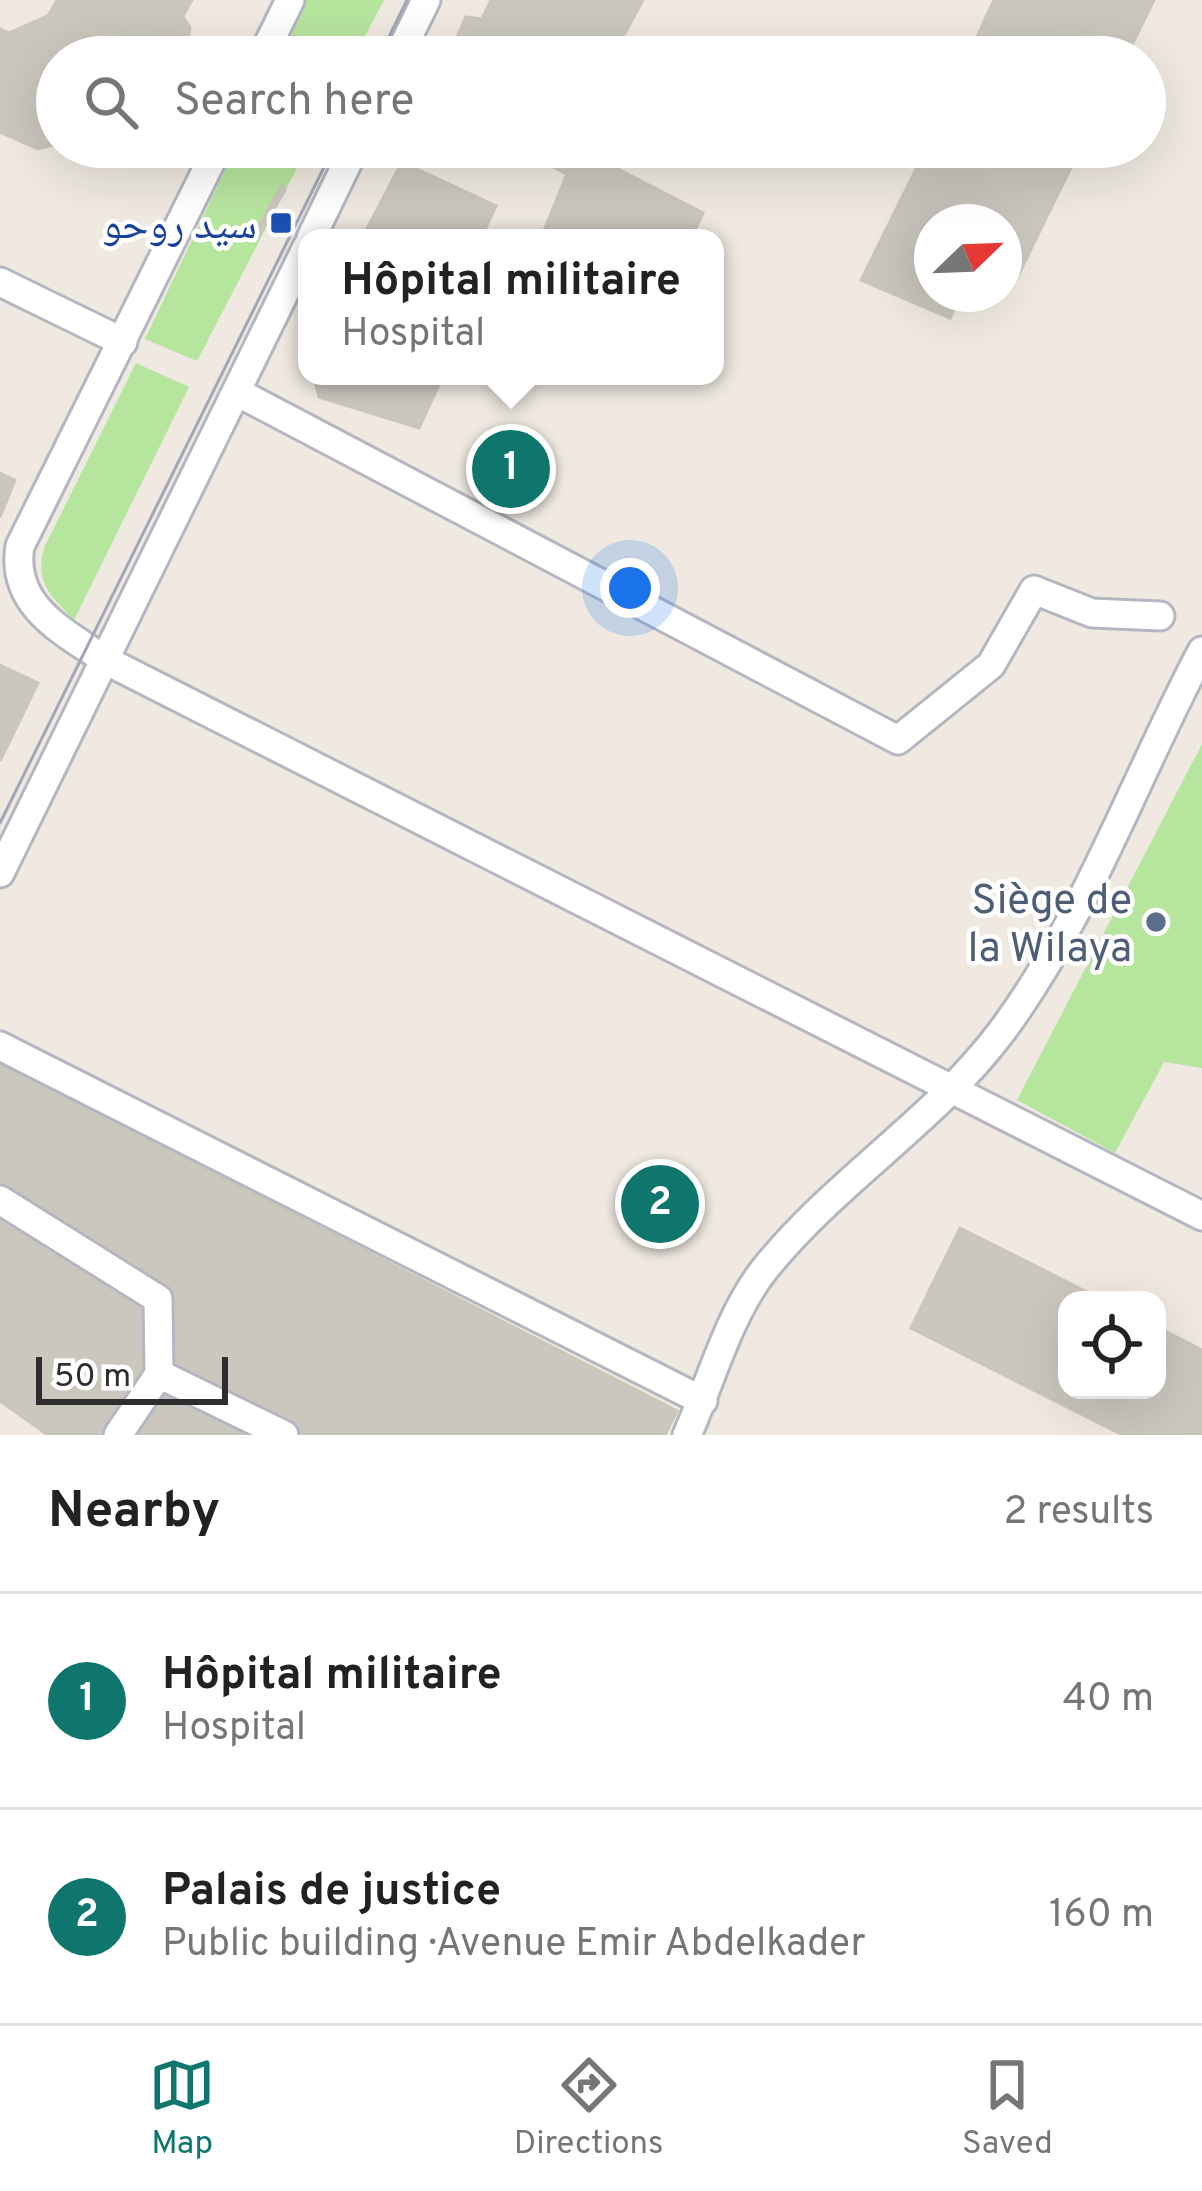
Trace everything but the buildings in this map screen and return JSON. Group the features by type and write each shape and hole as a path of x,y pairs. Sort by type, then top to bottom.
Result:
{"street":[{"path":"272,36 290,0"},
{"path":"408,36 426,0"},
{"path":"208,168 20,546 17,565 30,602 49,622 107,661 1202,1216"},
{"path":"315,229 345,168"},
{"path":"0,873 298,266"},
{"path":"0,282 123,342"},
{"path":"237,392 898,740 991,665 1034,590 1091,613 1160,616"},
{"path":"687,1435 760,1275 868,1161 954,1090 1007,1025 1063,929 1202,651"},
{"path":"0,1046 604,1346 703,1401"},
{"path":"0,1200 158,1299 159,1374 118,1435"},
{"path":"159,1374 284,1435"}],"green space":[{"path":"305,0 384,0 365,36 288,36"},
{"path":"226,168 297,168 197,361 145,339"},
{"path":"136,363 189,387 74,620 43,580 44,548"},
{"path":"1202,744 1202,1068 1164,1062 1115,1153 1017,1100"}],"tram line":[{"path":"389,36 407,0"},
{"path":"0,823 324,168"}],"place":[{"name":"سيد روحو","path":"281,223"},
{"name":"Hôpital militaire","path":"511,469"},
{"name":"Siège de la Wilaya","path":"1156,922"},
{"name":"Palais de justice","path":"660,1204"}]}
